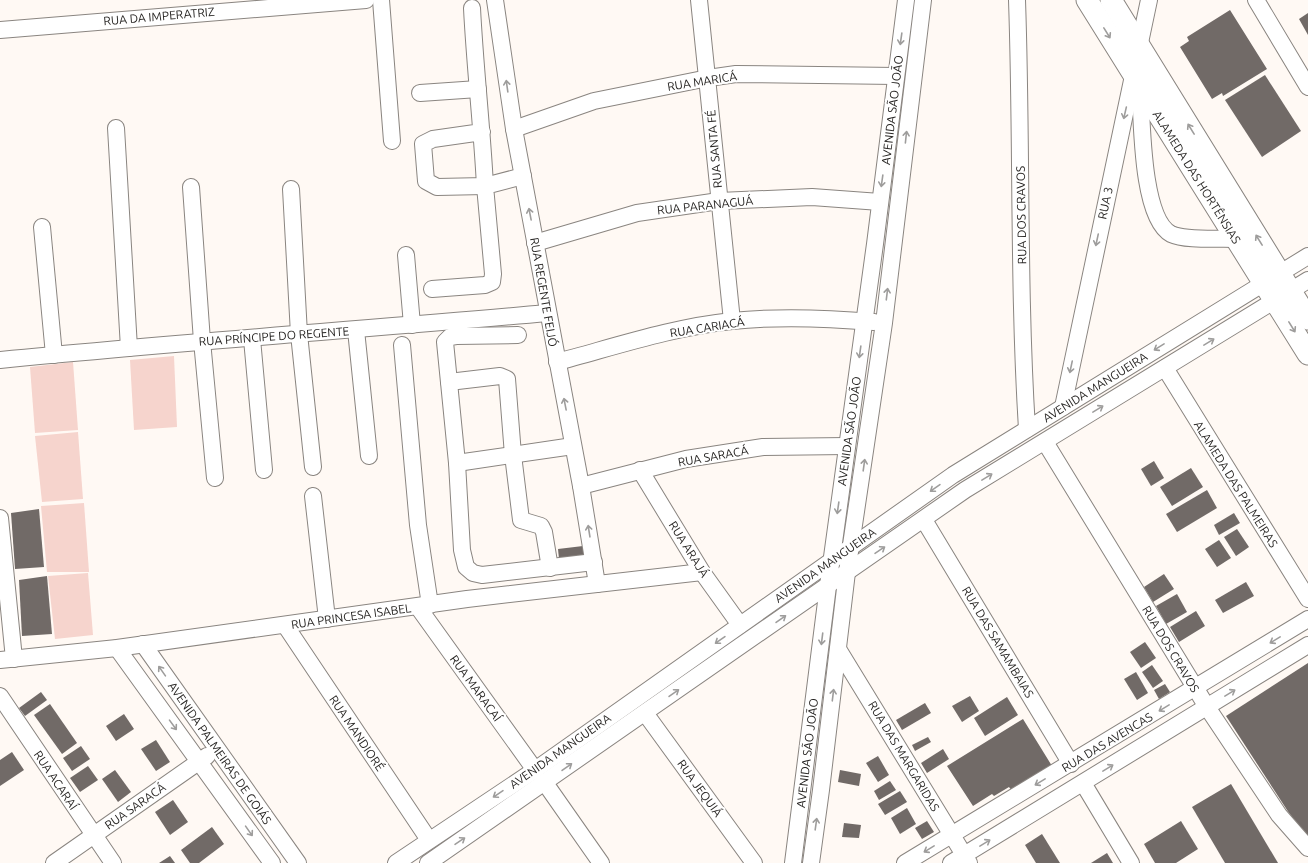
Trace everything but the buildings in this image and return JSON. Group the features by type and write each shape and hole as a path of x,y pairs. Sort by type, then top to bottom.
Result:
{"main road":[{"name":"ALAMEDA DAS HORTÊNSIAS","path":"1087,0 1236,239 1272,278"},
{"name":"ALAMEDA DAS HORTÊNSIAS","path":"1111,0 1283,296 1308,354"},
{"name":"ALAMEDA DAS HORTÊNSIAS","path":"1283,296 1308,319"}],"street":[{"name":"RUA DA IMPERATRIZ","path":"0,30 234,5 366,0"},
{"path":"381,0 392,142"},
{"name":"RUA REGENTE FEIJÓ","path":"495,0 514,128 581,486 597,584"},
{"name":"RUA SANTA FÉ","path":"699,0 732,321"},
{"name":"AVENIDA SÃO JOÃO","path":"793,863 831,560 906,0"},
{"name":"AVENIDA SÃO JOÃO","path":"811,863 848,572 884,323 923,0"},
{"name":"RUA DOS CRAVOS","path":"1016,0 1020,91 1024,362 1027,429"},
{"name":"RUA 3","path":"1063,407 1112,168 1137,81 1139,46 1149,0"},
{"path":"1256,0 1308,87"},
{"path":"432,289 485,285 492,282 472,8"},
{"name":"RUA MARICÁ","path":"514,128 594,101 708,78 736,74 896,76"},
{"path":"1137,81 1146,179 1161,224 1172,234 1188,237 1236,239"},
{"path":"420,93 478,89"},
{"path":"116,128 129,348"},
{"path":"482,132 433,139 423,144 423,160 426,181 437,187 485,186 523,176"},
{"path":"191,187 214,478"},
{"path":"292,189 299,334 313,467"},
{"name":"RUA PARANAGUÁ","path":"535,243 637,213 719,202 812,197 880,202"},
{"path":"42,227 54,355"},
{"path":"406,255 412,325"},
{"name":"AVENIDA MANGUEIRA","path":"396,863 535,770 953,475 1308,256"},
{"name":"AVENIDA MANGUEIRA","path":"437,861 545,783 965,490 1308,280"},
{"name":"RUA PRÍNCIPE DO REGENTE","path":"0,360 202,341 252,339 548,313"},
{"name":"RUA CARIACÁ","path":"557,362 679,330 732,321 816,317 884,323"},
{"path":"356,330 369,456"},
{"path":"518,335 450,337 445,342 457,463 462,550 466,567 473,574 482,575 594,562"},
{"path":"252,339 264,470"},
{"path":"402,345 424,606"},
{"name":"ALAMEDA DAS PALMEIRAS","path":"1165,368 1308,599"},
{"path":"448,382 500,376 507,380 513,455 521,520 541,526 544,532 550,568"},
{"name":"RUA DOS CRAVOS","path":"1044,442 1195,689 1279,815 1308,848"},
{"path":"457,463 573,446"},
{"name":"RUA SARACÁ","path":"581,486 686,459 763,447 847,446"},
{"name":"RUA ARAJÁ","path":"640,470 702,572 740,625"},
{"path":"313,496 327,619"},
{"path":"0,518 7,660"},
{"name":"RUA DAS SAMAMBAIAS","path":"924,520 1071,764"},
{"name":"RUA PRINCESA ISABEL","path":"7,660 117,648 424,606 702,572"},
{"name":"RUA MARACAÍ","path":"424,606 535,770"},
{"name":"RUA DAS AVENCAS","path":"905,863 1195,689 1308,619"},
{"name":"RUA MANDIORÉ","path":"285,625 429,840"},
{"name":"AVENIDA PALMEIRAS DE GOIÁS","path":"143,644 298,863"},
{"name":"RUA DAS AVENCAS","path":"963,861 1026,817 1308,645"},
{"name":"AVENIDA PALMEIRAS DE GOIÁS","path":"117,648 272,863"},
{"name":"RUA DAS MARGARIDAS","path":"838,649 952,835 963,861"},
{"path":"1243,659 1255,677"},
{"name":"RUA ACARAÍ","path":"0,696 113,863"},
{"name":"RUA JEQUIÁ","path":"645,713 754,863"},
{"name":"RUA SARACÁ","path":"54,863 217,749"},
{"path":"1083,782 1131,863"},
{"path":"545,783 601,863"},
{"path":"1017,796 1026,817"}],"shaded area":[{"path":"174,356 177,427 134,430 130,360"},
{"path":"73,362 78,430 35,433 30,367"},
{"path":"78,432 83,499 42,502 35,436"},
{"path":"84,503 89,572 47,572 41,506"},
{"path":"88,573 93,635 55,639 48,576"}]}
